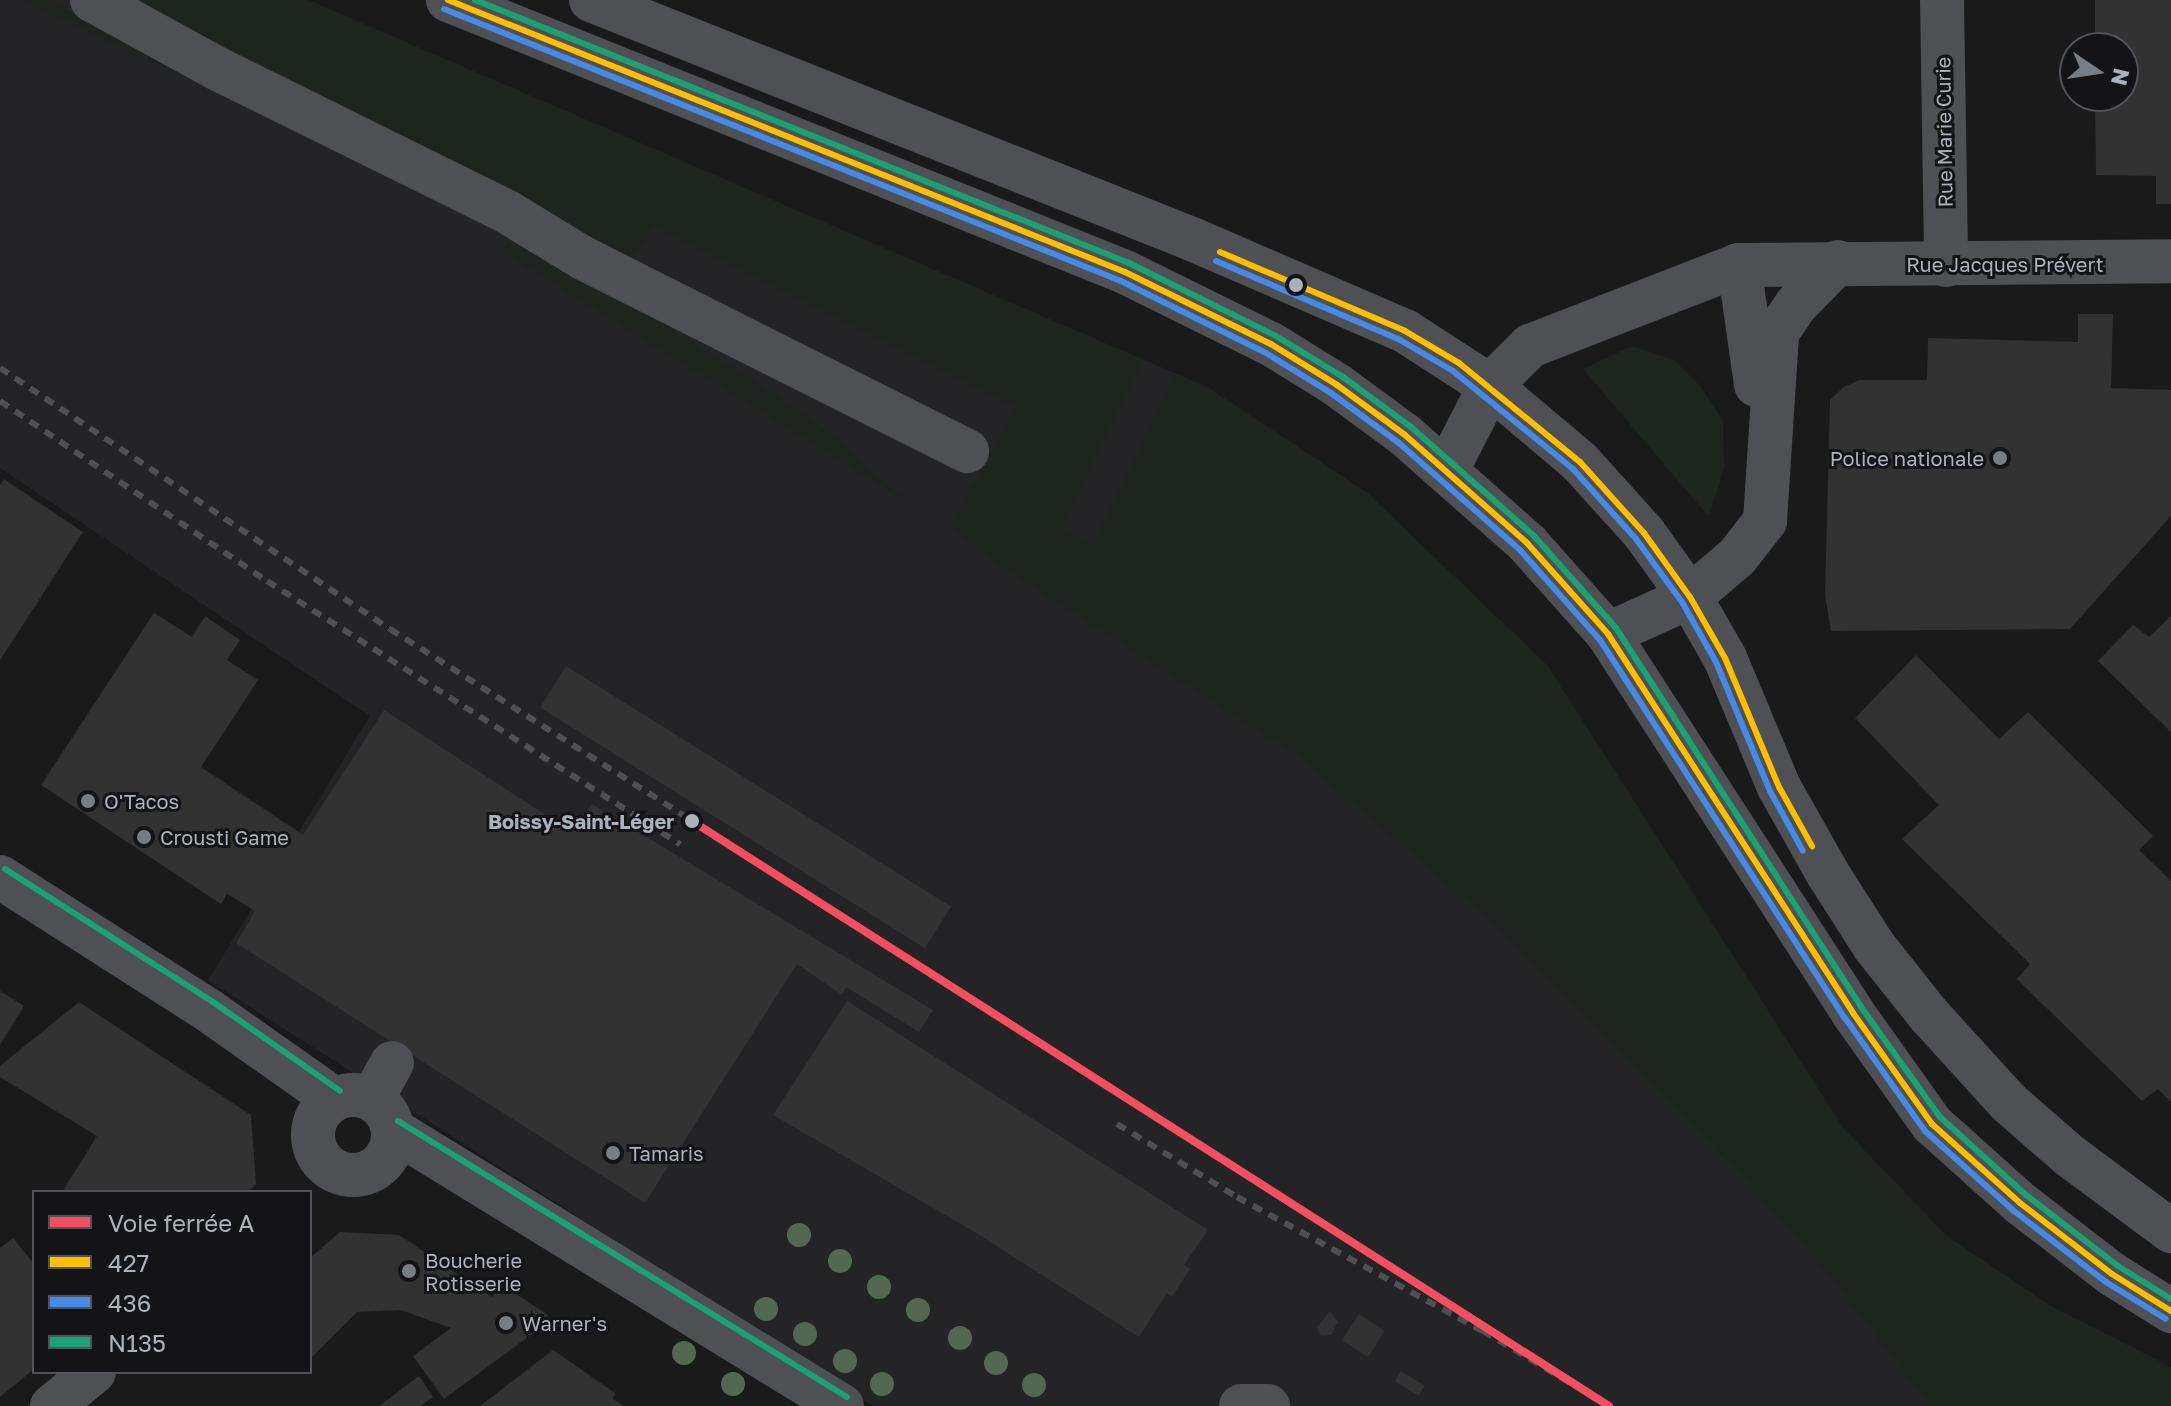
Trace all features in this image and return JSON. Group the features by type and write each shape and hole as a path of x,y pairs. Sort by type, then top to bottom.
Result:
{"street":[{"path":"92,0 216,68 509,213 583,258 967,451"},
{"path":"448,0 1125,272 1271,344 1337,385 1447,470 1527,543 1608,634 1853,1013 1932,1124 2020,1203 2112,1274 2171,1311"},
{"path":"591,0 1192,239 1405,331 1490,386 1580,462 1644,533 1690,597 1725,658 1779,787 1874,946 1928,1014 2009,1103 2070,1156 2171,1231"},
{"name":"Rue Marie Curie","path":"1942,0 1946,265"},
{"name":"Rue Jacques Prévert","path":"1490,386 1540,341 1739,265 2171,261"},
{"path":"1608,634 1690,597 1737,557 1765,521 1766,458 1777,333 1796,305 1838,262"},
{"path":"1739,265 1766,458"},
{"path":"1447,470 1490,386"},
{"path":"0,877 208,1010 373,1098 842,1406"},
{"path":"373,1098 390,1151 376,1167 357,1175 323,1182 314,1142 317,1117 373,1098"},
{"path":"52,1406 92,1374"},
{"path":"1241,1406 1268,1406"}],"shaded area":[{"path":"0,0 308,0 1207,387 1367,493 1547,665 2018,1406 873,1406 208,980 370,716 0,468"},
{"path":"21,0 50,0 203,86"},
{"path":"134,0 308,0 1144,360 1061,528 1093,545 1175,374 1207,387 1367,493 1547,665 1844,1129 1947,1236 2051,1306 2171,1367 2171,1406 1930,1406 1832,1278 1751,1186 1483,915 1298,756 989,559 950,525 1016,407 654,227 630,262 373,123"},
{"path":"517,230 809,416 907,502 502,252"},
{"path":"1632,346 1674,360 1701,387 1723,421 1724,468 1709,517 1583,369"}],"building":[{"path":"2095,0 2171,0 2171,204 2156,204 2156,176 2096,175 2095,112 2139,112 2139,32 2095,32"},
{"name":"Police nationale","path":"2078,314 2113,314 2111,388 2171,390 2171,516 2070,629 1831,631 1825,595 1830,400 1844,387 1859,380 1927,380 1928,338 2078,342"},
{"path":"4,479 83,532 0,660 0,485"},
{"path":"154,613 192,637 205,616 240,640 227,660 258,680 201,767 303,835 384,710 572,832 592,804 933,1010 919,1032 846,987 842,995 797,964 645,1203 236,943 255,911 227,894 221,904 41,785"},
{"path":"2171,616 2171,732 2098,661 2133,625 2149,637"},
{"path":"1916,655 1999,739 2028,712 2153,836 2139,850 2171,881 2171,1102 2158,1089 2142,1101 2017,979 2030,964 1902,839 1939,805 1855,718"},
{"path":"566,666 951,907 925,948 540,708"},
{"path":"0,991 24,1006 0,1045"},
{"path":"847,1001 1208,1230 1184,1265 1190,1269 1172,1297 1167,1293 1139,1337 973,1231 773,1115"},
{"path":"79,1002 251,1115 256,1185 250,1190 63,1190 97,1136 0,1077 0,1066"},
{"path":"340,1232 399,1235 492,1297 502,1285 548,1315 540,1328 444,1399 413,1356 451,1328 401,1310 357,1312 312,1357 312,1256"},
{"path":"13,1238 32,1262 32,1371 0,1397 0,1248"},
{"path":"1330,1311 1338,1322 1331,1335 1321,1336 1317,1327"},
{"path":"1359,1314 1385,1331 1368,1357 1342,1340"},
{"path":"553,1350 615,1393 613,1399 624,1406 480,1406"},
{"path":"1401,1371 1425,1386 1418,1396 1395,1381"},
{"path":"419,1376 433,1397 421,1406 379,1406"}],"railway":[{"path":"0,368 390,629 692,821"},
{"path":"0,401 267,581 680,844"},
{"path":"1117,1124 1237,1197 1483,1331 1609,1406"}],"rail line":[{"name":"A","path":"692,821 1609,1406"}],"transit line":[{"name":"427","path":"448,0 1125,272 1271,344 1337,385 1405,435 1527,543 1608,634 1853,1013 1932,1124 2020,1203 2112,1274 2171,1311"},
{"name":"N135","path":"475,0 1129,263 1276,336 1343,377 1411,427 1534,536 1616,628 1861,1007 1940,1117 2026,1195 2118,1266 2171,1299"},
{"name":"436","path":"444,9 1121,281 1266,353 1331,393 1399,443 1520,550 1600,640 1845,1018 1925,1131 2014,1211 2106,1282 2166,1319"},
{"name":"427","path":"1220,252 1405,331 1459,363 1580,462 1644,533 1690,597 1725,658 1779,787 1812,846"},
{"name":"436","path":"1216,261 1400,340 1453,371 1573,469 1636,539 1682,602 1716,662 1770,791 1803,851"},
{"name":"N135","path":"5,869 213,1002 340,1091"},
{"name":"N135","path":"398,1121 847,1397"}],"place":[{"name":"Police nationale","path":"2000,458"},
{"name":"O'Tacos","path":"88,801"},
{"name":"Boissy-Saint-Léger","path":"692,821"},
{"name":"Crousti Game","path":"144,837"},
{"name":"Tamaris","path":"613,1153"},
{"name":"Boucherie Rotisserie","path":"409,1271"},
{"name":"Warner's","path":"506,1323"}]}
